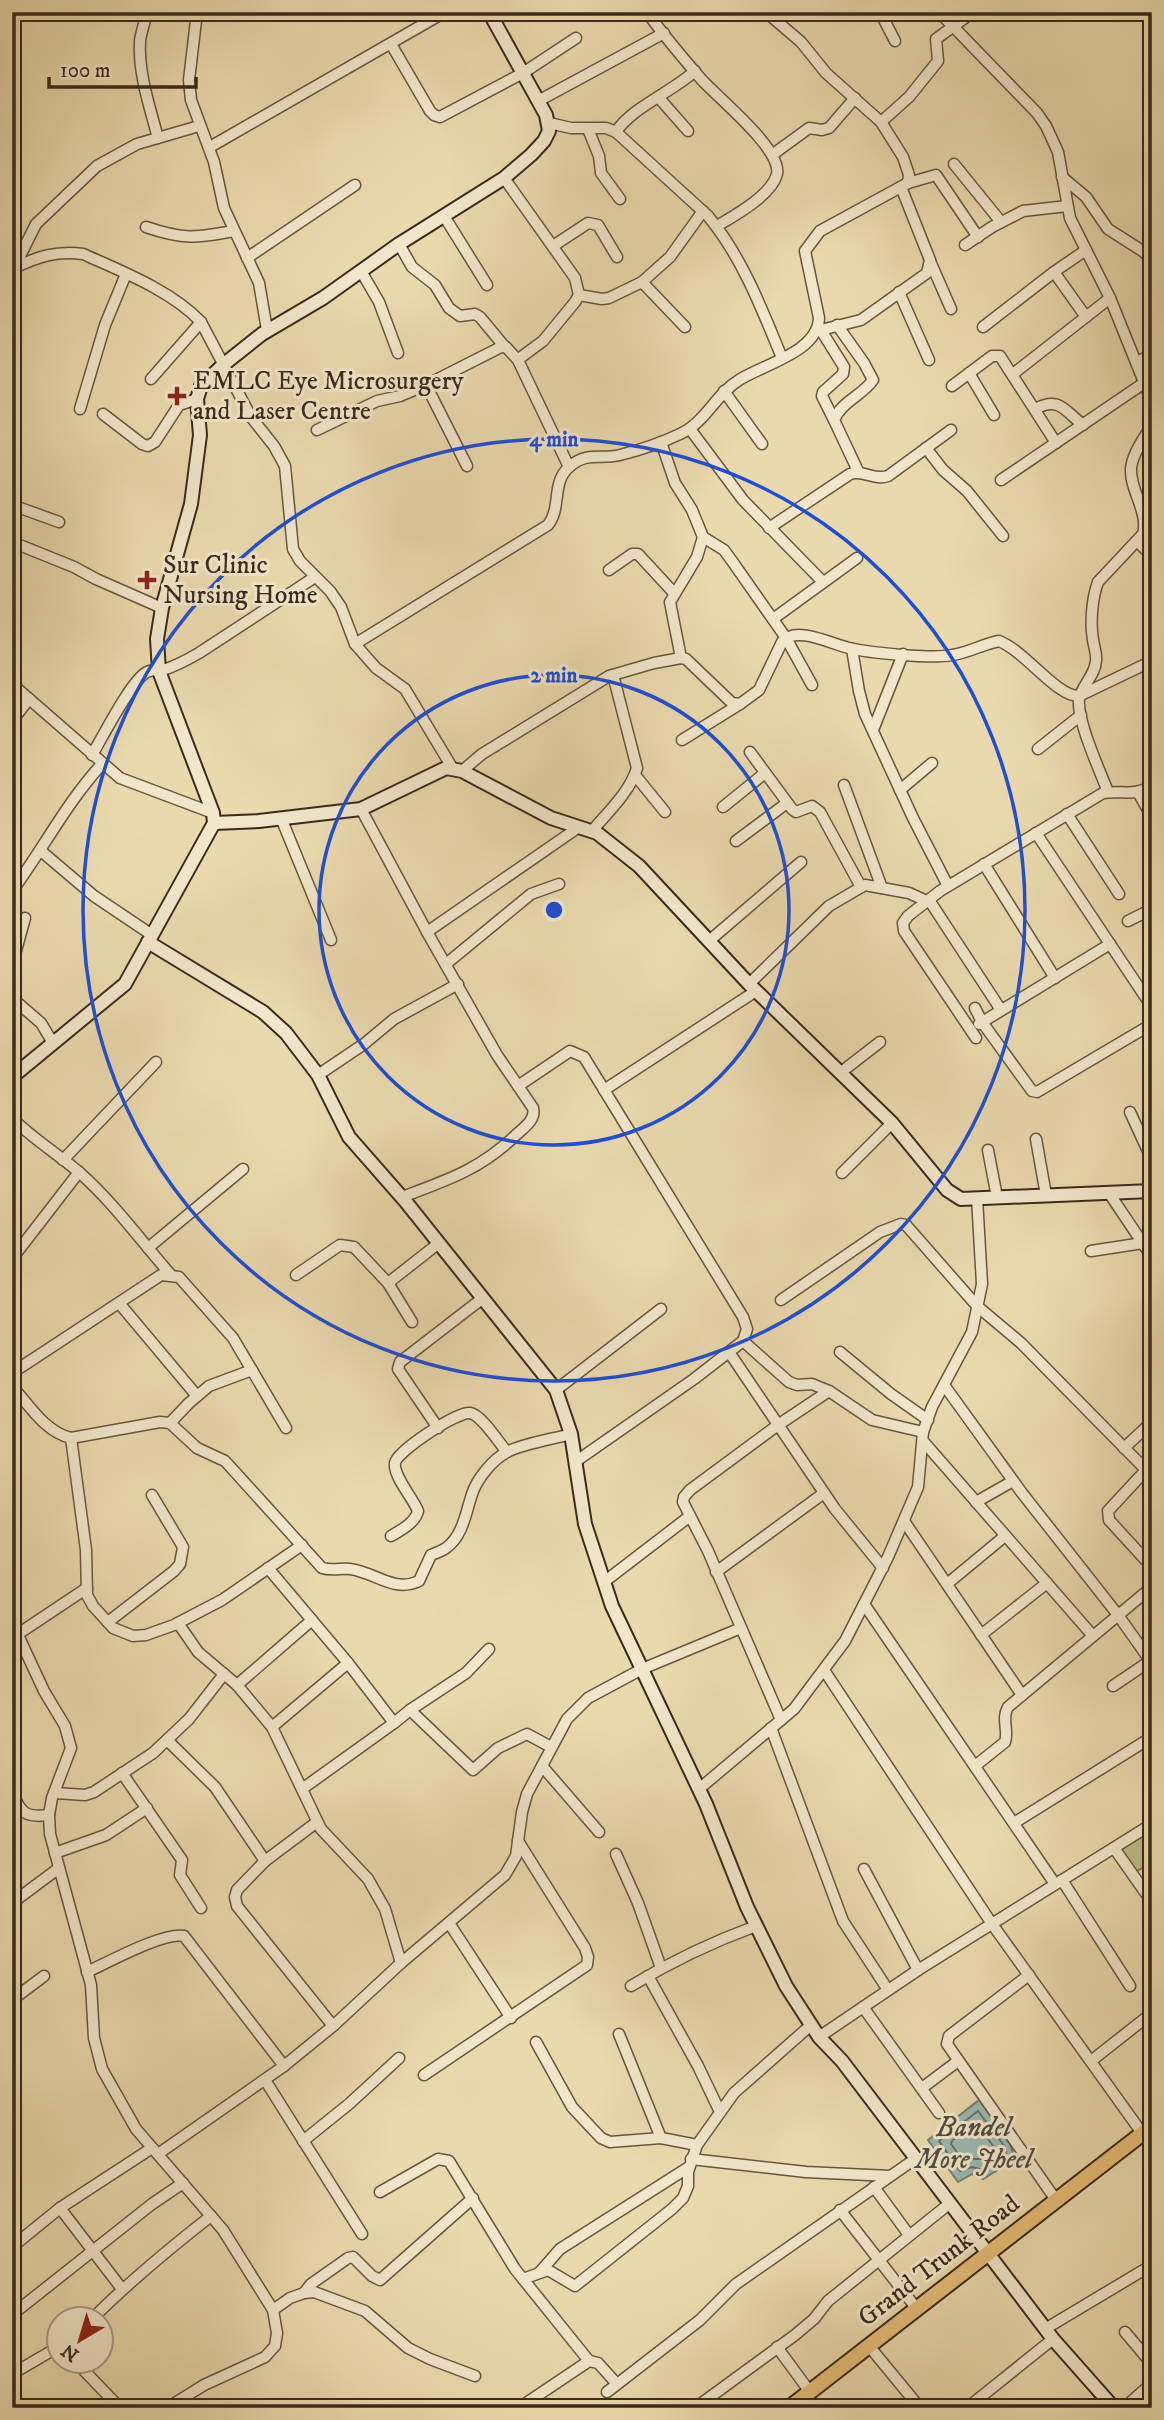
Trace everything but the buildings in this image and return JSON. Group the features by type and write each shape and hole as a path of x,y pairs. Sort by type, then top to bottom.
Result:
{"main road":[{"name":"Grand Trunk Road","path":"789,2408 1147,2129"}],"street":[{"path":"197,12 189,80 191,100 199,126 210,147 224,208 259,283 267,330"},
{"path":"210,147 445,12"},
{"path":"12,1077 125,984 214,818 159,671 157,639 162,608 191,503 200,435 197,399 201,386 267,330 323,298 399,244 504,178 544,141 549,131 549,123 540,100 489,12"},
{"path":"647,12 695,71 747,123 776,163 777,174 773,182 748,206 717,226"},
{"path":"880,12 895,41"},
{"path":"939,12 1037,113 1046,126 1058,152 1070,218 1110,298 1152,402"},
{"path":"881,122 909,97 938,61 936,39 973,12"},
{"path":"146,14 140,41 142,64 148,102 158,138"},
{"path":"772,14 808,48 826,73 881,122 902,157 909,175 904,185 930,260 951,309"},
{"path":"540,100 664,33"},
{"path":"391,44 430,111 437,117 444,116 523,73 576,38"},
{"path":"616,132 629,116 695,71"},
{"path":"659,98 688,131"},
{"path":"772,155 809,128 829,128 855,98"},
{"path":"549,123 588,129 606,128 616,132 703,211 717,226 753,287 782,358"},
{"path":"13,271 36,224 97,166 124,150 199,126"},
{"path":"588,129 599,156 601,173 620,199"},
{"path":"954,164 1001,222"},
{"path":"858,471 822,396 843,374 844,367 820,328 805,251 820,231 904,185 936,175 978,237"},
{"path":"1062,177 1086,197 1108,229 1144,252 1152,261"},
{"path":"504,178 575,278 579,295 543,341 527,354 517,358"},
{"path":"247,258 355,185"},
{"path":"965,245 1023,211 1067,206"},
{"path":"579,295 608,298 642,282 670,257 703,211"},
{"path":"444,216 487,285"},
{"path":"553,246 593,222 617,257"},
{"path":"146,227 182,238 198,238 234,231"},
{"path":"399,244 412,267 435,285 449,308 460,316 475,314 480,317 503,346 517,358 569,467"},
{"path":"983,327 1086,250"},
{"path":"13,271 43,255 72,252 83,254 126,274 191,311 201,322 251,417 274,446 285,466 293,548 300,561 330,591 341,607 355,644 376,668 405,689 457,770"},
{"path":"820,328 862,320 927,272 930,260"},
{"path":"361,271 382,310 398,353"},
{"path":"1054,272 1086,317"},
{"path":"80,409 105,325 126,274"},
{"path":"642,282 685,327"},
{"path":"899,292 929,360"},
{"path":"1013,374 1110,298"},
{"path":"151,379 201,322"},
{"path":"834,420 839,411 873,380 837,326"},
{"path":"355,644 548,525 557,508 558,482 569,467 588,457 613,456 660,442 690,429 724,391 738,380 804,345 820,328"},
{"path":"317,430 377,401 400,396 426,385 503,346"},
{"path":"952,386 996,355 1003,358 1056,443"},
{"path":"1136,362 1152,355"},
{"path":"969,373 994,415"},
{"path":"1001,480 1144,383"},
{"path":"426,385 467,466"},
{"path":"724,391 762,444"},
{"path":"103,414 148,446 155,442 179,405 197,399"},
{"path":"1035,409 1054,402 1083,425"},
{"path":"1108,792 1081,715 1079,696 1097,662 1092,636 1098,582 1138,541 1146,525 1131,466 1152,424"},
{"path":"690,429 743,500 823,582"},
{"path":"769,528 850,474 858,471 881,478 951,430"},
{"path":"660,442 675,483 692,510 703,537 724,550 786,638 812,685"},
{"path":"926,448 943,470 967,491 1003,536"},
{"path":"12,505 59,522"},
{"path":"681,658 670,602 697,557 703,537"},
{"path":"1138,541 1152,556"},
{"path":"12,542 162,608"},
{"path":"609,570 632,554 638,554 674,593"},
{"path":"773,619 857,558"},
{"path":"92,755 144,673 180,664 315,577"},
{"path":"786,638 802,635 852,649 953,655 999,641 1018,650 1062,691 1073,697 1152,661"},
{"path":"682,740 759,690 786,638"},
{"path":"852,649 862,704 900,790 948,886"},
{"path":"873,730 903,653"},
{"path":"457,770 612,675 681,658 691,663 732,703 740,704"},
{"path":"427,932 585,830 626,790 637,768 612,675"},
{"path":"12,684 120,778 214,818 281,818 361,809 446,768 457,770 551,818 597,833 639,866 753,988 892,1123 947,1190 961,1199 1152,1191"},
{"path":"12,721 29,699"},
{"path":"1038,749 1081,715"},
{"path":"750,752 787,803 796,811 812,807 820,812 861,887"},
{"path":"900,790 932,763"},
{"path":"12,891 73,799 102,764"},
{"path":"723,807 765,773"},
{"path":"635,775 665,812"},
{"path":"845,785 882,888"},
{"path":"1110,944 982,1022 973,1033 904,930 903,923 927,900 948,886 1102,793 1139,794 1152,786"},
{"path":"1139,794 1152,817"},
{"path":"736,841 787,803"},
{"path":"361,809 497,1055 535,1113 530,1122 498,1153 458,1177 401,1196"},
{"path":"1066,814 1119,894"},
{"path":"281,818 331,940"},
{"path":"1036,833 1152,1007"},
{"path":"41,850 94,896 150,938 263,1012 286,1033 317,1075 349,1137 401,1196 556,1390 571,1434 585,1524 612,1606 699,1789 756,1926 786,1986 819,2037 842,2061 1049,2334 1114,2408"},
{"path":"709,941 801,862"},
{"path":"984,864 1055,978"},
{"path":"446,964 531,894 559,884"},
{"path":"604,1090 753,988 829,906 865,885 909,892 927,900 1001,1010"},
{"path":"1128,921 1152,909"},
{"path":"12,915 24,921 12,965"},
{"path":"317,1075 364,1044 394,1019 457,984"},
{"path":"12,998 41,1023 53,1043"},
{"path":"975,1009 1032,1091 1037,1092 1152,1024"},
{"path":"840,1073 880,1042"},
{"path":"518,1086 570,1051 584,1057 743,1317 747,1329 743,1341 729,1352 575,1462"},
{"path":"63,1160 156,1062"},
{"path":"1130,1112 1147,1149 1152,1153"},
{"path":"12,1118 26,1132 79,1172 105,1197 171,1275"},
{"path":"842,1172 892,1123"},
{"path":"1036,1139 1046,1195"},
{"path":"988,1150 997,1197"},
{"path":"148,1248 243,1169"},
{"path":"18,1251 79,1172"},
{"path":"1109,1193 1152,1257"},
{"path":"699,1789 794,1709 845,1641 883,1568 918,1487 923,1437 928,1420 972,1332 982,1284 977,1198"},
{"path":"781,1300 880,1232 901,1224 914,1232 978,1306 1021,1343 1149,1473 1108,1511 1107,1515 1152,1567"},
{"path":"388,1283 439,1243"},
{"path":"1091,1251 1143,1243"},
{"path":"296,1275 340,1245 349,1244 388,1283 412,1322"},
{"path":"12,1373 161,1275 171,1275 179,1277 190,1287 233,1338 286,1428"},
{"path":"438,1427 398,1369 400,1362 483,1298"},
{"path":"119,1303 197,1396"},
{"path":"556,1390 661,1309"},
{"path":"743,1341 789,1382 797,1385 812,1384 829,1391 873,1420 923,1437 1093,1636"},
{"path":"729,1352 824,1493 883,1568"},
{"path":"840,1352 928,1420"},
{"path":"170,1423 209,1386 252,1370"},
{"path":"944,1385 1013,1482 1118,1615 1151,1662 1113,1686"},
{"path":"12,1386 47,1426 62,1436 71,1438 160,1422 170,1423 197,1448 225,1461 322,1568 352,1569 391,1584 410,1585 419,1581 431,1555 452,1542 465,1521 473,1491 479,1480 507,1452 571,1434"},
{"path":"781,1720 684,1497 778,1425 829,1391"},
{"path":"391,1536 410,1524 418,1511 396,1471 395,1461 400,1454 438,1427 471,1413 479,1418 507,1452"},
{"path":"1124,1448 1152,1422"},
{"path":"71,1438 86,1550 87,1588 93,1606 113,1628 133,1636 178,1623 222,1601 302,1545"},
{"path":"976,1502 1013,1482"},
{"path":"716,1572 824,1493"},
{"path":"108,1622 180,1564 183,1547 152,1495"},
{"path":"604,1582 690,1516"},
{"path":"904,1521 1022,1695"},
{"path":"947,1584 1005,1535"},
{"path":"268,1568 348,1663 394,1723"},
{"path":"981,1635 1047,1583"},
{"path":"975,1766 1005,1742 1007,1736 1004,1715 1008,1707 1152,1587"},
{"path":"18,1634 87,1588"},
{"path":"864,1604 1130,1986"},
{"path":"237,1685 312,1620"},
{"path":"12,1622 44,1691 65,1726 71,1748 49,1815 50,1835 91,1985 94,2038 102,2070 136,2129 223,2230 273,2309 278,2333 275,2346 265,2357 204,2385 167,2408"},
{"path":"178,1623 198,1653 237,1685 272,1727 317,1822 368,1879 386,1909 401,1963"},
{"path":"12,2247 60,2208 155,2151 284,2066 505,1875 516,1856 527,1794 567,1718 588,1698 642,1669 741,1628"},
{"path":"302,1789 466,1672 489,1649"},
{"path":"272,1727 348,1663"},
{"path":"824,1670 992,1924 1091,2061 1147,2129"},
{"path":"55,1793 85,1795 94,1792 153,1753 189,1719 223,1674"},
{"path":"410,1710 473,1770 498,1748 527,1734 551,1747"},
{"path":"771,1728 843,1921 888,1990"},
{"path":"1014,1823 1152,1737"},
{"path":"167,1740 215,1787 265,1861"},
{"path":"542,1766 599,1832"},
{"path":"122,1773 182,1860 180,1875 201,1908"},
{"path":"12,1792 20,1810 27,1815 49,1815"},
{"path":"55,1853 106,1835 147,1808"},
{"path":"317,1822 265,1861 237,1890 235,1897 237,1906 333,2026"},
{"path":"819,2037 918,1970 1152,1824"},
{"path":"424,2075 587,1965 585,1948 518,1840"},
{"path":"1114,1848 1152,1902"},
{"path":"616,1854 638,1903 661,1968"},
{"path":"12,1903 59,1868"},
{"path":"864,1870 918,1970"},
{"path":"449,1923 511,2018"},
{"path":"631,1986 713,1942 756,1926"},
{"path":"87,1972 160,1939 184,1936 284,2066"},
{"path":"1029,1975 949,2036 947,2044 1056,2200"},
{"path":"12,2000 44,1976"},
{"path":"648,1976 720,2112"},
{"path":"863,2007 939,2113"},
{"path":"1091,2061 1152,2013"},
{"path":"523,2279 548,2270 575,2286 683,2198 696,2145 720,2112 734,2094 811,2025"},
{"path":"620,2034 661,2138"},
{"path":"536,2042 572,2107 601,2138 610,2142 661,2138 696,2145"},
{"path":"303,2141 399,2058"},
{"path":"922,2088 958,2061"},
{"path":"265,2080 362,2234"},
{"path":"380,2192 438,2159 446,2159 458,2173 523,2279 589,2361 598,2363 617,2384"},
{"path":"607,2392 699,2320 736,2284 915,2159"},
{"path":"539,2273 560,2249 690,2163 891,2176"},
{"path":"18,2310 92,2250 183,2183"},
{"path":"874,2187 909,2235"},
{"path":"303,2293 353,2257 372,2276 380,2280 473,2199"},
{"path":"695,2408 814,2319 828,2301 949,2204"},
{"path":"60,2208 122,2289"},
{"path":"840,2210 917,2309"},
{"path":"108,2304 211,2216"},
{"path":"967,2408 1049,2334 1152,2265"},
{"path":"273,2309 290,2298 314,2292 365,2311 408,2348 475,2376"},
{"path":"1125,2332 1152,2364"},
{"path":"869,2346 920,2408"},
{"path":"777,2347 810,2392"},
{"path":"12,2374 46,2354"},
{"path":"519,2408 589,2361"},
{"path":"87,2374 120,2408"},
{"path":"1124,2408 1152,2384"}],"green space":[{"path":"1152,1824 1152,1862 1129,1876 1112,1849"}],"water":[{"name":"Bandel More Jheel","path":"979,2100 1007,2138 1013,2154 1012,2161 983,2179 972,2174 958,2182 928,2140"}],"place":[{"name":"EMLC Eye Microsurgery and Laser Centre","path":"177,396"},
{"name":"Sur Clinic Nursing Home","path":"147,580"}]}
